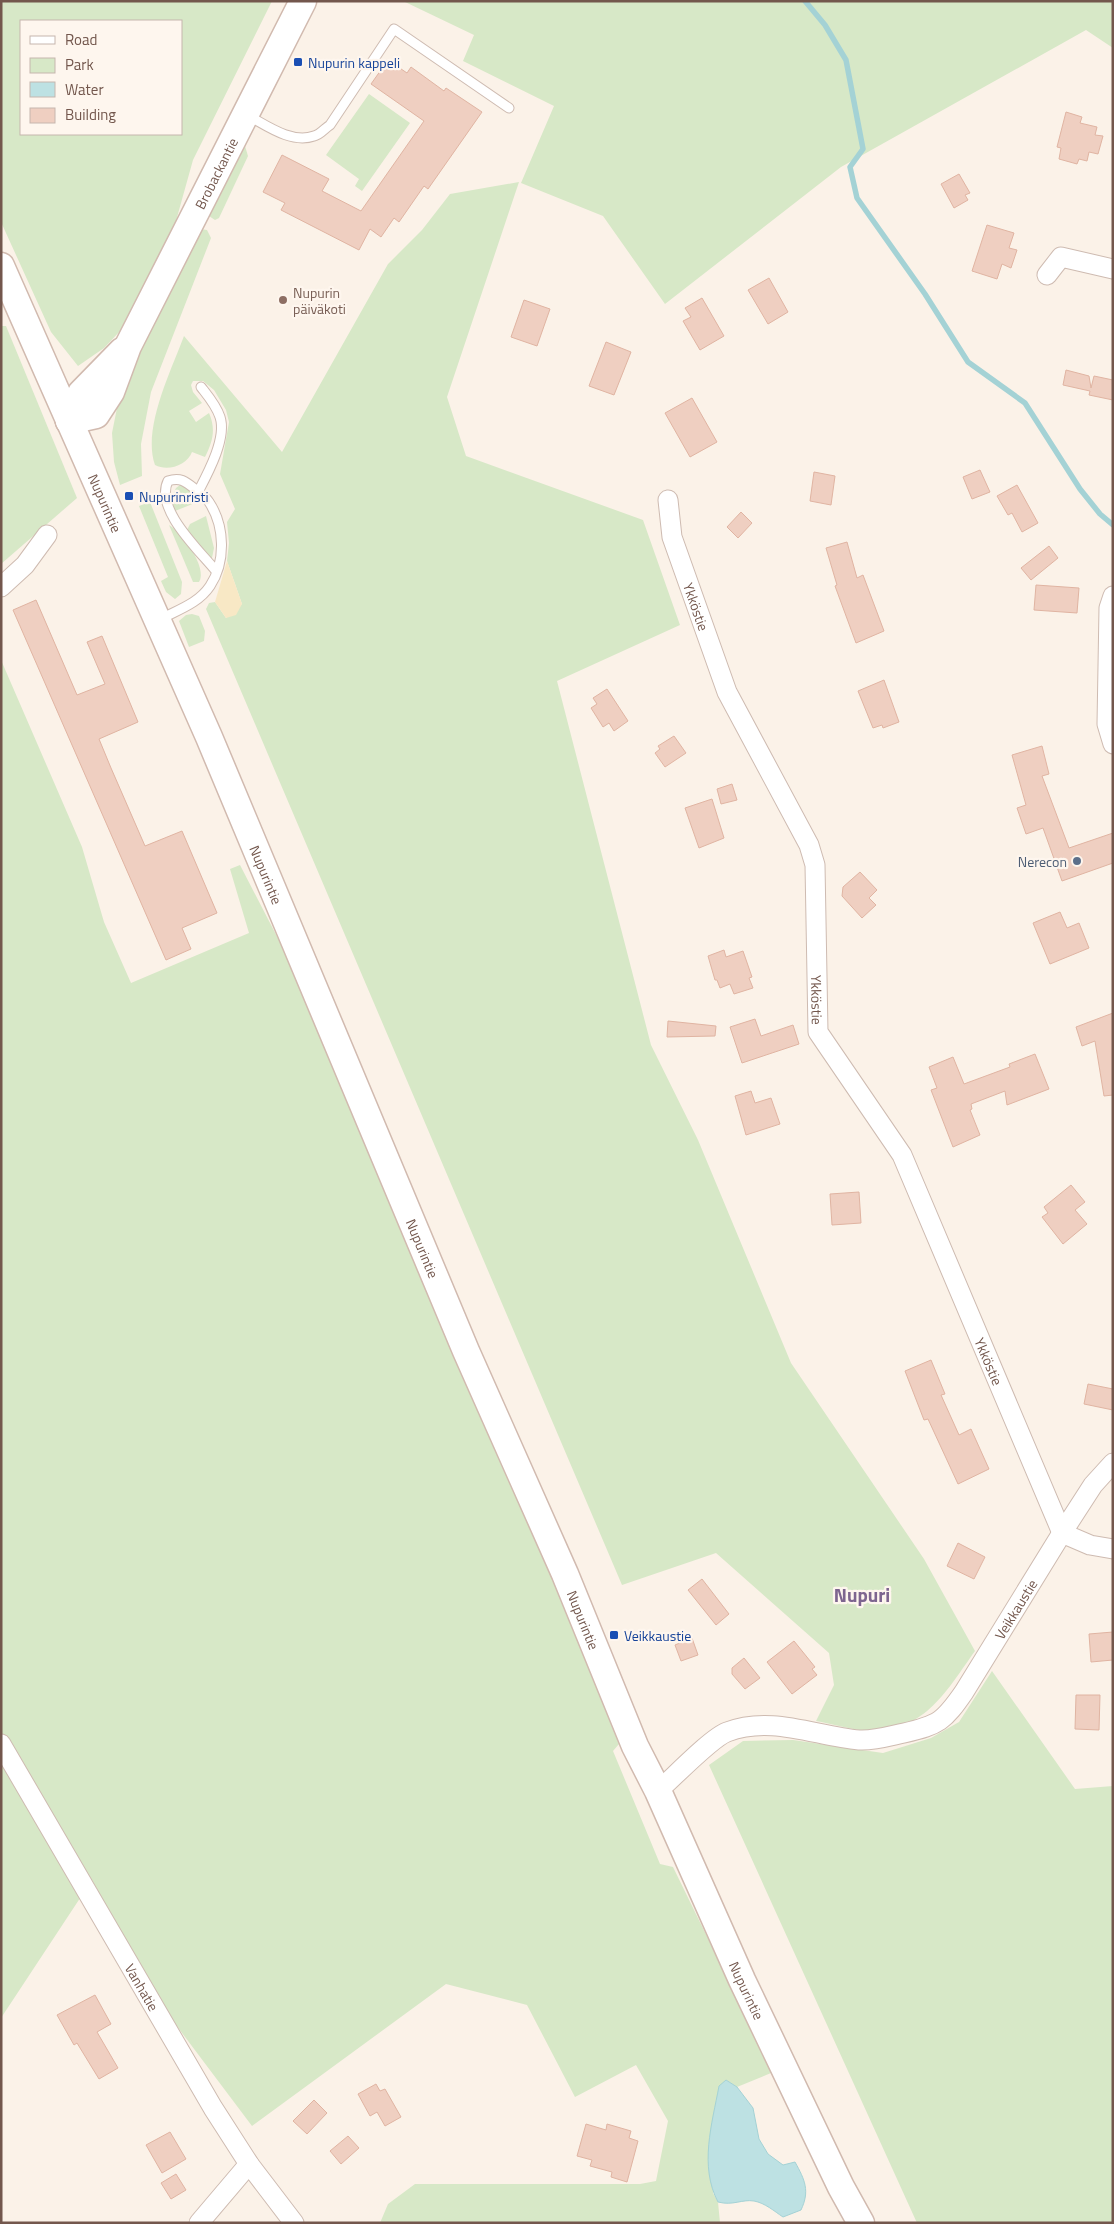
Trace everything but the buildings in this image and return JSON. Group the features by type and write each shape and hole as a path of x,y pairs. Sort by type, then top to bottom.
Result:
{"main road":[{"name":"Brobackantie","path":"69,421 96,415 111,392 128,346 247,115 303,1"},
{"name":"Nupurintie","path":"2,270 209,738 466,1351 565,1574 635,1746 658,1791 742,1980 841,2186 861,2223"}],"street":[{"path":"1047,275 1061,257 1113,269"},
{"name":"Ykköstie","path":"668,500 672,537 727,692 808,846 815,865 818,1032 902,1154 1062,1533"},
{"path":"1,587 24,565 47,535"},
{"path":"1113,596 1109,608 1107,724 1113,744"},
{"name":"Veikkaustie","path":"658,1791 726,1732 760,1725 792,1727 861,1740 884,1738 930,1727 948,1716 1093,1485 1113,1463"},
{"path":"1062,1533 1090,1545 1113,1549"},
{"name":"Vanhatie","path":"1,1744 213,2108 249,2164 294,2223"},
{"path":"199,2223 249,2164"}],"lane":[{"path":"247,115 281,133 299,139 316,136 330,124 394,29 509,108"},
{"path":"198,492 213,465 220,439 221,419 216,406 201,387"},
{"path":"156,621 198,601 210,586 216,572 222,557 220,525 209,501 184,480 176,478 168,481 164,488 166,502 174,520 216,572"}],"green space":[{"path":"1,1 272,1 193,160 169,246 121,330 104,348 78,366 51,332 1,222"},
{"path":"403,1 1113,1 1113,48 1086,30 841,167 665,304 603,216 521,183 554,106 463,61 474,35"},
{"path":"369,94 410,123 362,191 355,186 359,179 326,155"},
{"path":"245,146 248,156 219,218 215,220 206,214 241,147"},
{"path":"519,182 447,397 466,456 643,520 680,625 557,681 651,1045 698,1140 791,1363 924,1559 975,1651 955,1680 933,1706 906,1724 889,1729 870,1731 816,1721 834,1685 829,1653 716,1553 622,1585 206,609 209,603 215,602 226,618 242,604 227,561 229,543 227,522 235,509 220,474 229,422 226,410 214,390 203,381 193,381 191,385 193,392 202,403 189,411 196,422 209,413 213,435 205,457 192,452 190,457 182,464 166,468 155,465 152,451 152,435 155,418 184,336 282,452 388,264 422,230 450,194"},
{"path":"200,229 207,230 211,238 151,392 141,444 142,476 120,485 114,462 112,433 117,408 134,358"},
{"path":"1,326 6,326 77,498 1,564"},
{"path":"180,485 190,488 200,501 175,511 171,499 176,488"},
{"path":"150,502 182,582 181,594 175,599 166,592 161,581 168,577 139,506"},
{"path":"206,516 214,548 212,558 208,558 187,530 190,524"},
{"path":"169,525 187,542 197,560 201,576 199,582 193,582"},
{"path":"186,615 199,616 205,631 204,641 189,647 179,621"},
{"path":"1,660 82,847 104,922 131,983 249,933 230,869 240,865 300,981 539,1543 619,1744 613,1751 660,1864 673,1867 739,2002 771,2073 737,2087 726,2080 713,2193 718,2202 720,2223 380,2223 388,2204 415,2184 640,2184 656,2181 668,2121 636,2065 575,2097 527,2005 446,1984 252,2126 164,2009 92,1880 1,2018"},
{"path":"992,1671 1075,1789 1113,1786 1113,2223 917,2223 709,1765 743,1741 793,1740 883,1753 931,1738 959,1722"}],"sand":[{"path":"227,561 242,604 236,615 226,618 215,602"}],"water":[{"path":"726,2080 737,2087 753,2108 759,2139 768,2154 783,2165 795,2162 806,2191 801,2210 783,2217 766,2205 754,2201 718,2202 712,2188 708,2159 719,2086"}],"waterway":[{"path":"805,1 825,25 846,60 863,149 850,167 857,198 925,294 968,362 1025,403 1080,489 1100,514 1113,525"}],"place":[{"name":"Nupurin kappeli","path":"298,62"},
{"name":"Nupurin päiväkoti","path":"283,300"},
{"name":"Nupurinristi","path":"129,496"},
{"name":"Nerecon","path":"1077,861"},
{"name":"Veikkaustie","path":"614,1635"}],"district":[{"name":"Nupuri","path":"862,1594"}]}
